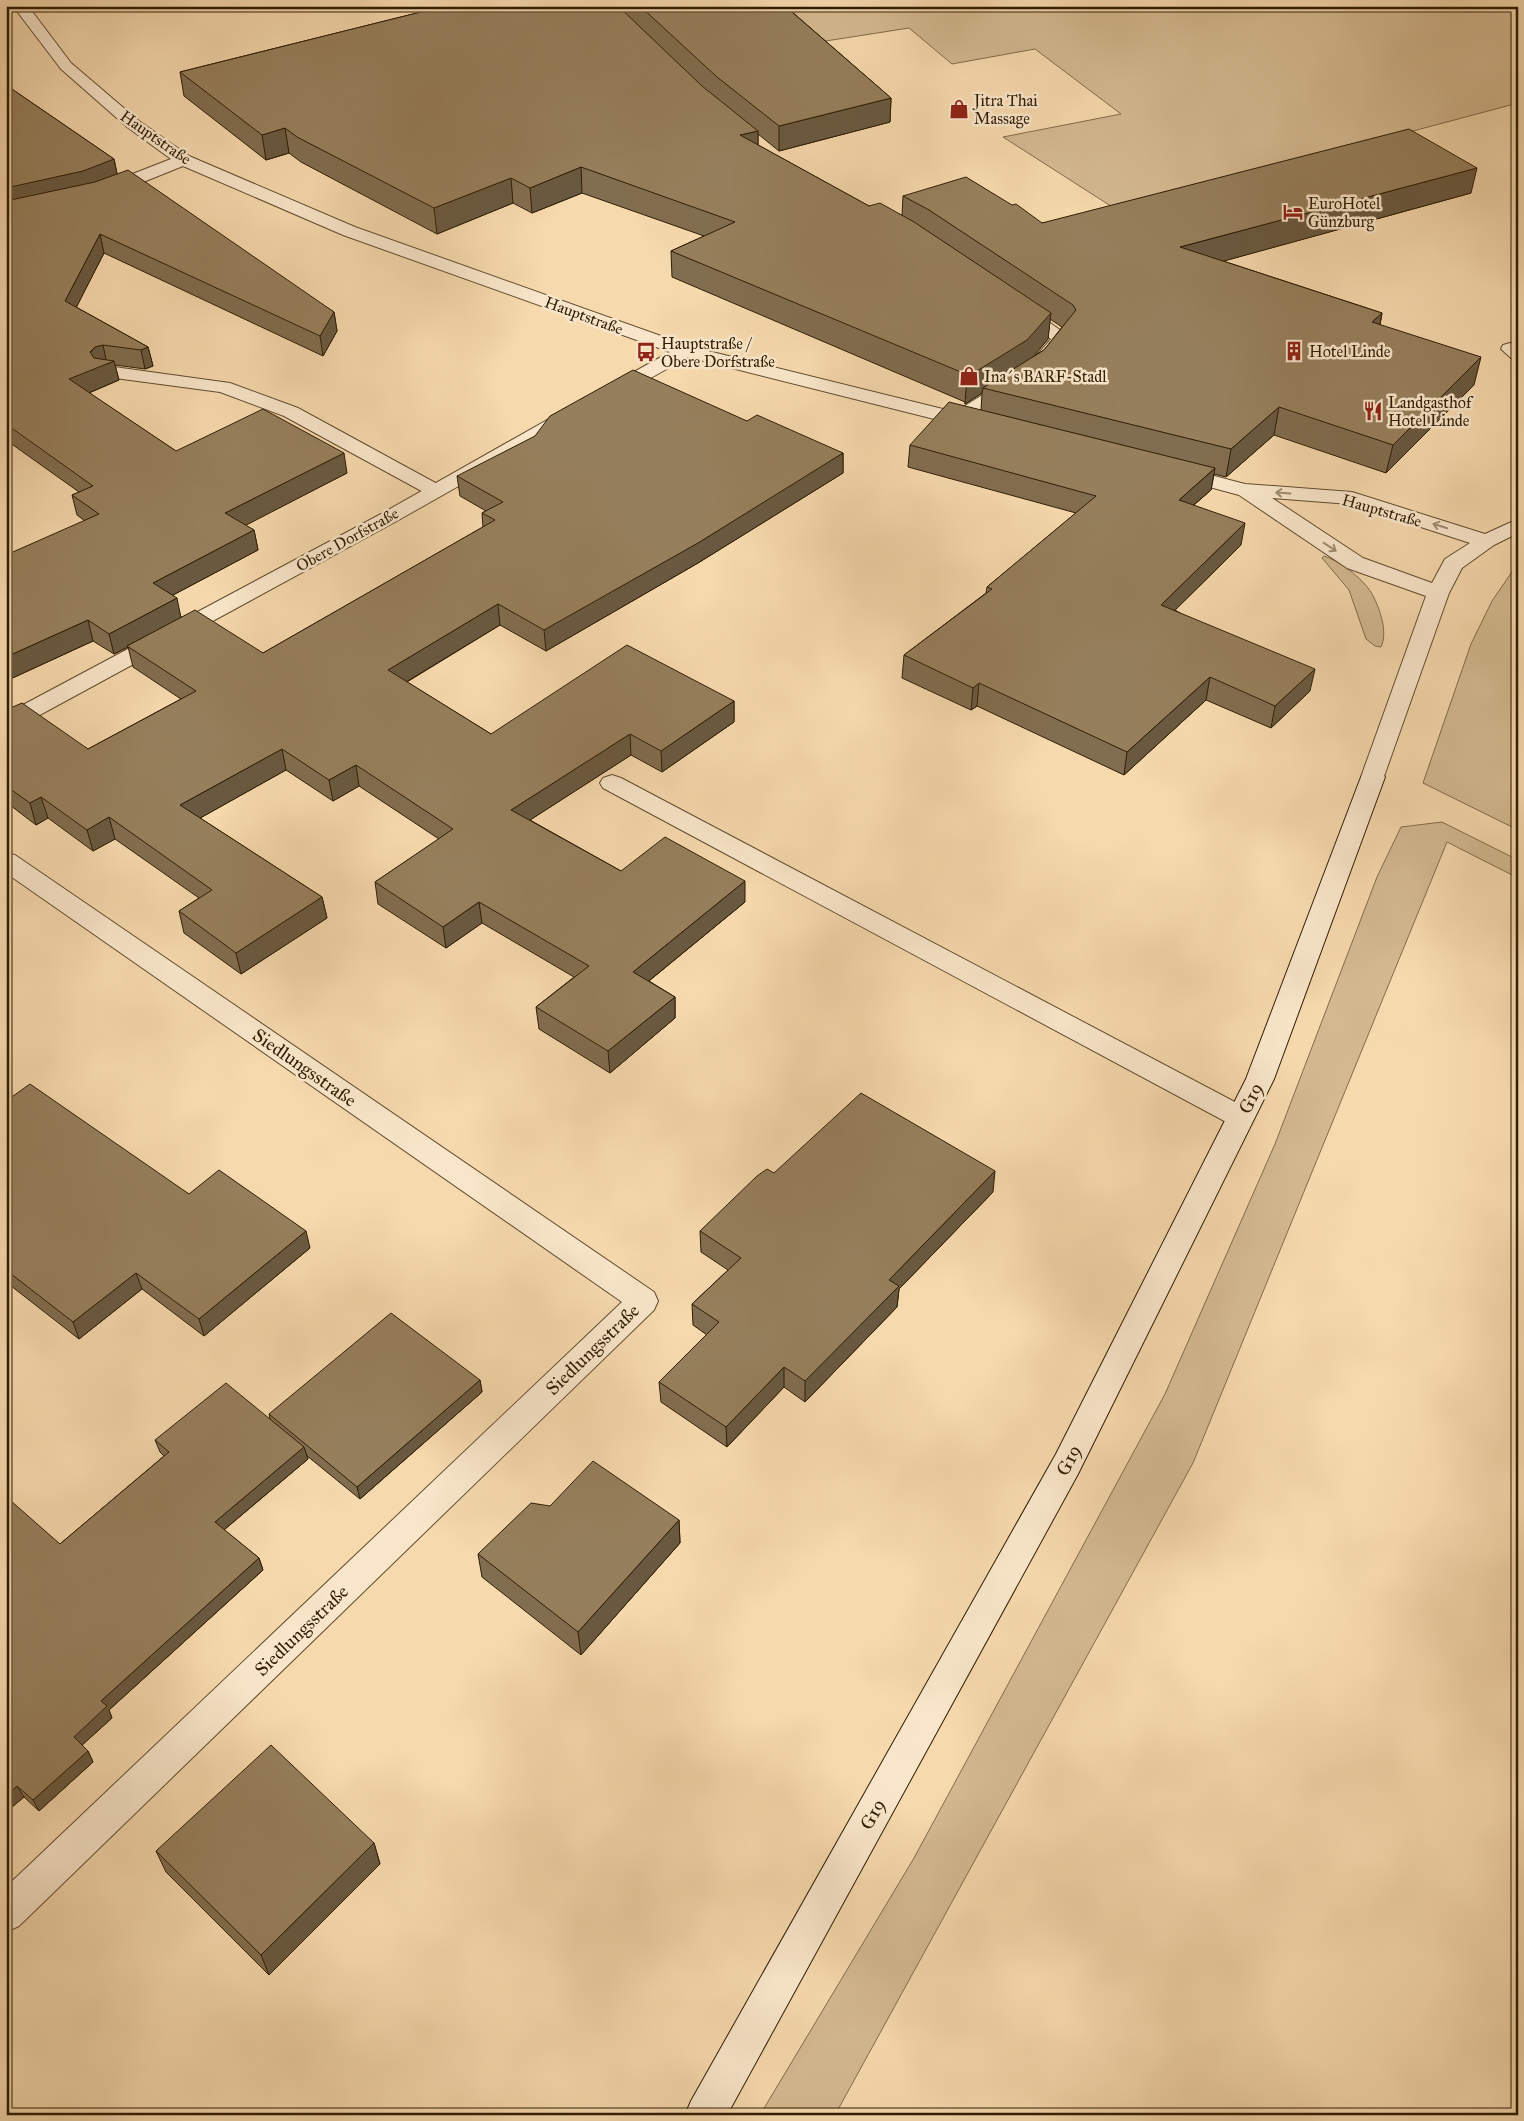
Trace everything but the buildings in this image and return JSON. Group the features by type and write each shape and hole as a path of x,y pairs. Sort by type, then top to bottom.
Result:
{"street":[{"name":"Hauptstraße","path":"20,6 66,66 133,124 183,160 349,231 686,351 995,428"},
{"path":"93,195 183,160"},
{"path":"958,419 1033,372 1062,338 1007,301"},
{"name":"Obere Dorfstraße","path":"6,724 388,518 434,490 686,351"},
{"path":"106,372 222,387 291,412 434,490"},
{"name":"Hauptstraße","path":"1160,467 1245,490 1352,498 1487,541"},
{"name":"Hauptstraße","path":"1245,490 1355,563 1438,593"},
{"path":"1438,593 1454,564 1487,541 1518,525"},
{"name":"G19","path":"705,2115 1067,1464 1260,1079 1373,777 1438,593"},
{"path":"612,783 1240,1117"},
{"name":"Siedlungsstraße","path":"6,861 643,1301 6,1913"}],"shaded area":[{"path":"824,6 1518,6 1518,103 1117,210 1003,137 1121,114 1035,49 952,64 909,28 685,63 649,32"},
{"path":"1324,556 1336,561 1354,573 1372,594 1379,608 1383,625 1384,633 1381,647 1375,646 1366,639 1349,590 1322,558"},
{"path":"1518,563 1518,830 1423,783 1471,644 1492,601"},
{"path":"1442,822 1518,860 1518,878 1447,842 1193,1463 835,2115 760,2115 914,1858 1165,1394 1275,1144 1377,877 1401,827"}],"place":[{"name":"Jitra Thai Massage","path":"959,109"},
{"name":"EuroHotel Günzburg","path":"1293,212"},
{"name":"Hotel Linde","path":"1294,351"},
{"name":"Hauptstraße / Obere Dorfstraße","path":"646,352"},
{"name":"Ina´s BARF-Stadl","path":"969,376"},
{"name":"Landgasthof Hotel Linde","path":"1373,411"}]}
